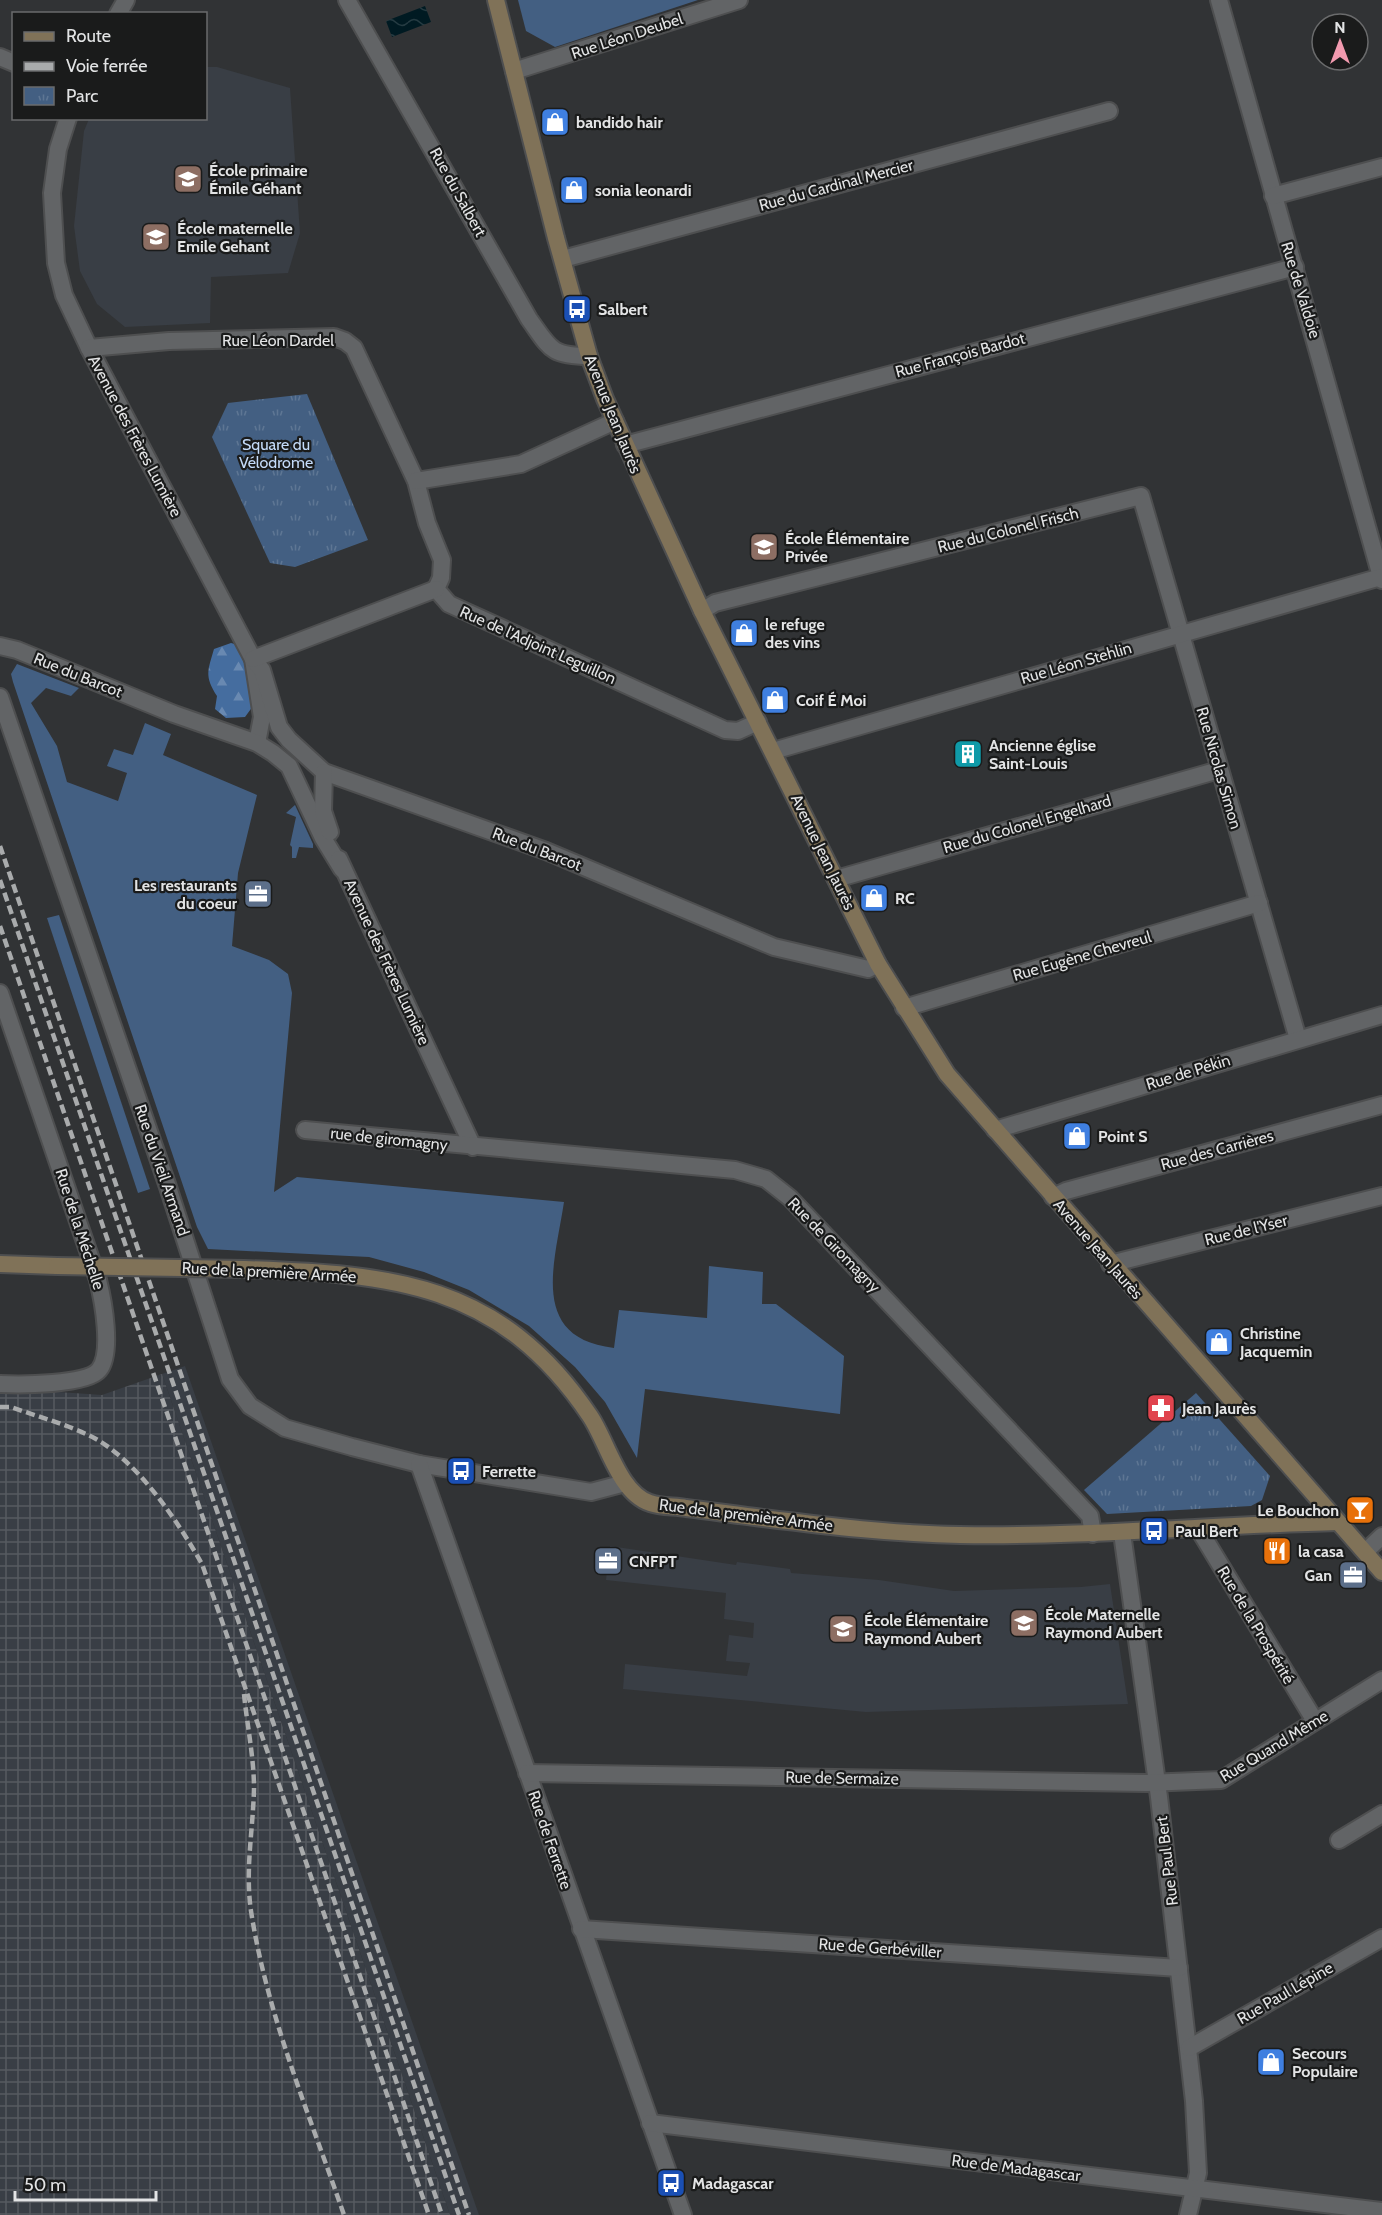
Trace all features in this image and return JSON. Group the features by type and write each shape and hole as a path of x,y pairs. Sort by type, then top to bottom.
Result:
{"main road":[{"name":"Avenue Jean Jaurès","path":"496,0 589,356 625,446 702,611 878,964 947,1074 1110,1264 1382,1572"},
{"name":"Rue de la première Armée","path":"0,1264 330,1272 398,1282 472,1306 522,1338 554,1367 592,1418 625,1483 648,1503 798,1523 957,1535 1093,1534 1338,1522"}],"street":[{"name":"Rue du Salbert","path":"347,0 529,319 551,350 567,356 589,356"},
{"name":"Rue Léon Deubel","path":"514,70 739,0"},
{"name":"Rue de Valdoie","path":"1219,0 1382,579"},
{"name":"Rue du Cardinal Mercier","path":"563,259 1109,111"},
{"name":"Avenue des Frères Lumière","path":"67,120 58,149 52,193 56,263 64,295 89,348 253,659 262,717 257,743"},
{"path":"1273,196 1382,167"},
{"name":"Rue François Bardot","path":"625,446 1295,267"},
{"name":"Rue Léon Dardel","path":"89,348 169,341 334,337 345,341 354,348 416,481 442,560 441,578 436,589"},
{"path":"416,481 521,464 615,421"},
{"name":"Rue du Colonel Frisch","path":"702,611 715,603 1141,496"},
{"name":"Rue Nicolas Simon","path":"1141,496 1298,1039"},
{"name":"Rue Léon Stehlin","path":"773,751 1181,632 1382,579"},
{"path":"253,659 436,589"},
{"name":"Rue de l'Adjoint Leguillon","path":"436,589 449,604 725,729 738,731 758,722"},
{"name":"Rue du Barcot","path":"0,646 17,650 174,714 257,743 289,766 323,838 342,869"},
{"name":"Rue du Barcot","path":"253,659 262,670 279,727 324,772 546,850 774,947 868,969 878,964"},
{"name":"Rue du Vieil Armand","path":"0,698 168,1186 231,1379 250,1406 285,1428 419,1464 591,1492 625,1483"},
{"path":"257,743 275,733 284,733"},
{"path":"297,780 302,772 308,769 324,772"},
{"name":"Rue du Colonel Engelhard","path":"836,879 1219,770"},
{"name":"Avenue des Frères Lumière","path":"324,772 324,811 342,869 473,1147"},
{"name":"Rue Eugène Chevreul","path":"904,1008 1259,903"},
{"name":"Rue de la Méchelle","path":"0,1384 86,1379 99,1371 103,1361 106,1327 98,1280 1,1001"},
{"name":"Rue de Pékin","path":"995,1130 1382,1015"},
{"name":"Rue des Carrières","path":"1053,1197 1077,1188 1382,1105"},
{"name":"rue de giromagny","path":"305,1130 473,1147"},
{"name":"Rue de Giromagny","path":"473,1147 735,1170 766,1179 790,1198 1090,1516 1093,1534"},
{"name":"Rue de l'Yser","path":"1110,1264 1382,1196"},
{"name":"Rue de Ferrette","path":"419,1464 683,2215"},
{"name":"Rue de la Prospérité","path":"1198,1528 1315,1721"},
{"name":"Rue Paul Bert","path":"1122,1533 1157,1783 1189,2048 1198,2173 1188,2215"},
{"path":"1365,1552 1382,1536"},
{"name":"Rue Quand Même","path":"1157,1783 1221,1780 1382,1680"},
{"name":"Rue de Sermaize","path":"527,1773 1157,1783"},
{"path":"1339,1840 1382,1814"},
{"name":"Rue de Gerbéviller","path":"581,1929 1179,1968"},
{"name":"Rue Paul Lépine","path":"1189,2048 1381,1940"},
{"name":"Rue de Madagascar","path":"650,2123 1194,2189 1307,2208 1382,2211"}],"shaded area":[{"name":"École primaire Émile Géhant","path":"207,67 217,67 290,88 300,233 288,273 211,277 210,323 125,327 97,304 80,271 74,226 84,131 89,120 207,120"},
{"path":"185,1366 479,2215 450,2215 162,1374"},
{"path":"162,1374 450,2215 0,2215 0,1388 102,1395"},
{"path":"610,1546 736,1565 737,1562 790,1569 791,1573 879,1580 954,1591 1110,1584 1128,1704 866,1712 623,1689 625,1664 747,1676 750,1663 726,1661 729,1635 753,1638 754,1623 724,1619 726,1593 606,1580"}],"green space":[{"path":"518,0 698,0 555,47 526,31"},
{"name":"Square du Vélodrome","path":"307,394 368,540 295,567 270,563 212,437 228,403"},
{"path":"231,643 238,645 250,677 253,706 245,717 226,718 215,709 217,696 209,678 214,649"},
{"path":"17,664 79,688 71,696 46,688 31,703 57,746 67,782 118,801 127,773 107,766 114,749 133,755 145,723 171,734 163,755 257,795 238,873 232,946 269,960 288,974 292,993 274,1192 297,1177 564,1202 553,1272 553,1294 558,1313 569,1329 587,1341 614,1348 619,1310 707,1318 709,1266 763,1272 762,1304 776,1304 844,1356 840,1414 645,1389 637,1458 605,1402 575,1367 529,1326 469,1290 424,1272 369,1257 208,1249 197,1227 13,682 11,674"},
{"path":"295,805 313,848 299,847 296,858 292,858 290,845 296,817 286,813"},
{"path":"59,915 150,1189 138,1193 47,918"},
{"path":"1196,1393 1270,1476 1262,1500 1251,1506 1107,1514 1084,1490"}],"water":[{"path":"425,6 431,22 392,37 386,21"}],"railway":[{"path":"0,846 469,2215"},
{"path":"0,880 459,2215"},
{"path":"0,926 442,2215"},
{"path":"0,1407 11,1407 77,1430 104,1444 121,1457 153,1490 202,1564 429,2215"},
{"path":"244,1694 254,1777 249,1896 258,1950 278,2027 344,2215"}],"place":[{"name":"bandido hair","path":"555,122"},
{"name":"École primaire Émile Géhant","path":"188,179"},
{"name":"sonia leonardi","path":"574,190"},
{"name":"École maternelle Emile Gehant","path":"156,237"},
{"name":"Salbert","path":"577,309"},
{"name":"École Élémentaire Privée","path":"764,547"},
{"name":"le refuge des vins","path":"744,633"},
{"name":"Coif É Moi","path":"775,700"},
{"name":"Ancienne église Saint-Louis","path":"968,754"},
{"name":"Les restaurants du coeur","path":"258,894"},
{"name":"RC","path":"874,898"},
{"name":"Point S","path":"1077,1136"},
{"name":"Christine Jacquemin","path":"1219,1342"},
{"name":"Jean Jaurès","path":"1161,1408"},
{"name":"Ferrette","path":"461,1471"},
{"name":"Le Bouchon","path":"1360,1510"},
{"name":"Paul Bert","path":"1154,1531"},
{"name":"la casa","path":"1277,1551"},
{"name":"CNFPT","path":"608,1561"},
{"name":"Gan","path":"1353,1575"},
{"name":"École Maternelle Raymond Aubert","path":"1024,1623"},
{"name":"École Élémentaire Raymond Aubert","path":"843,1629"},
{"name":"Secours Populaire","path":"1271,2062"},
{"name":"Madagascar","path":"671,2183"}]}
